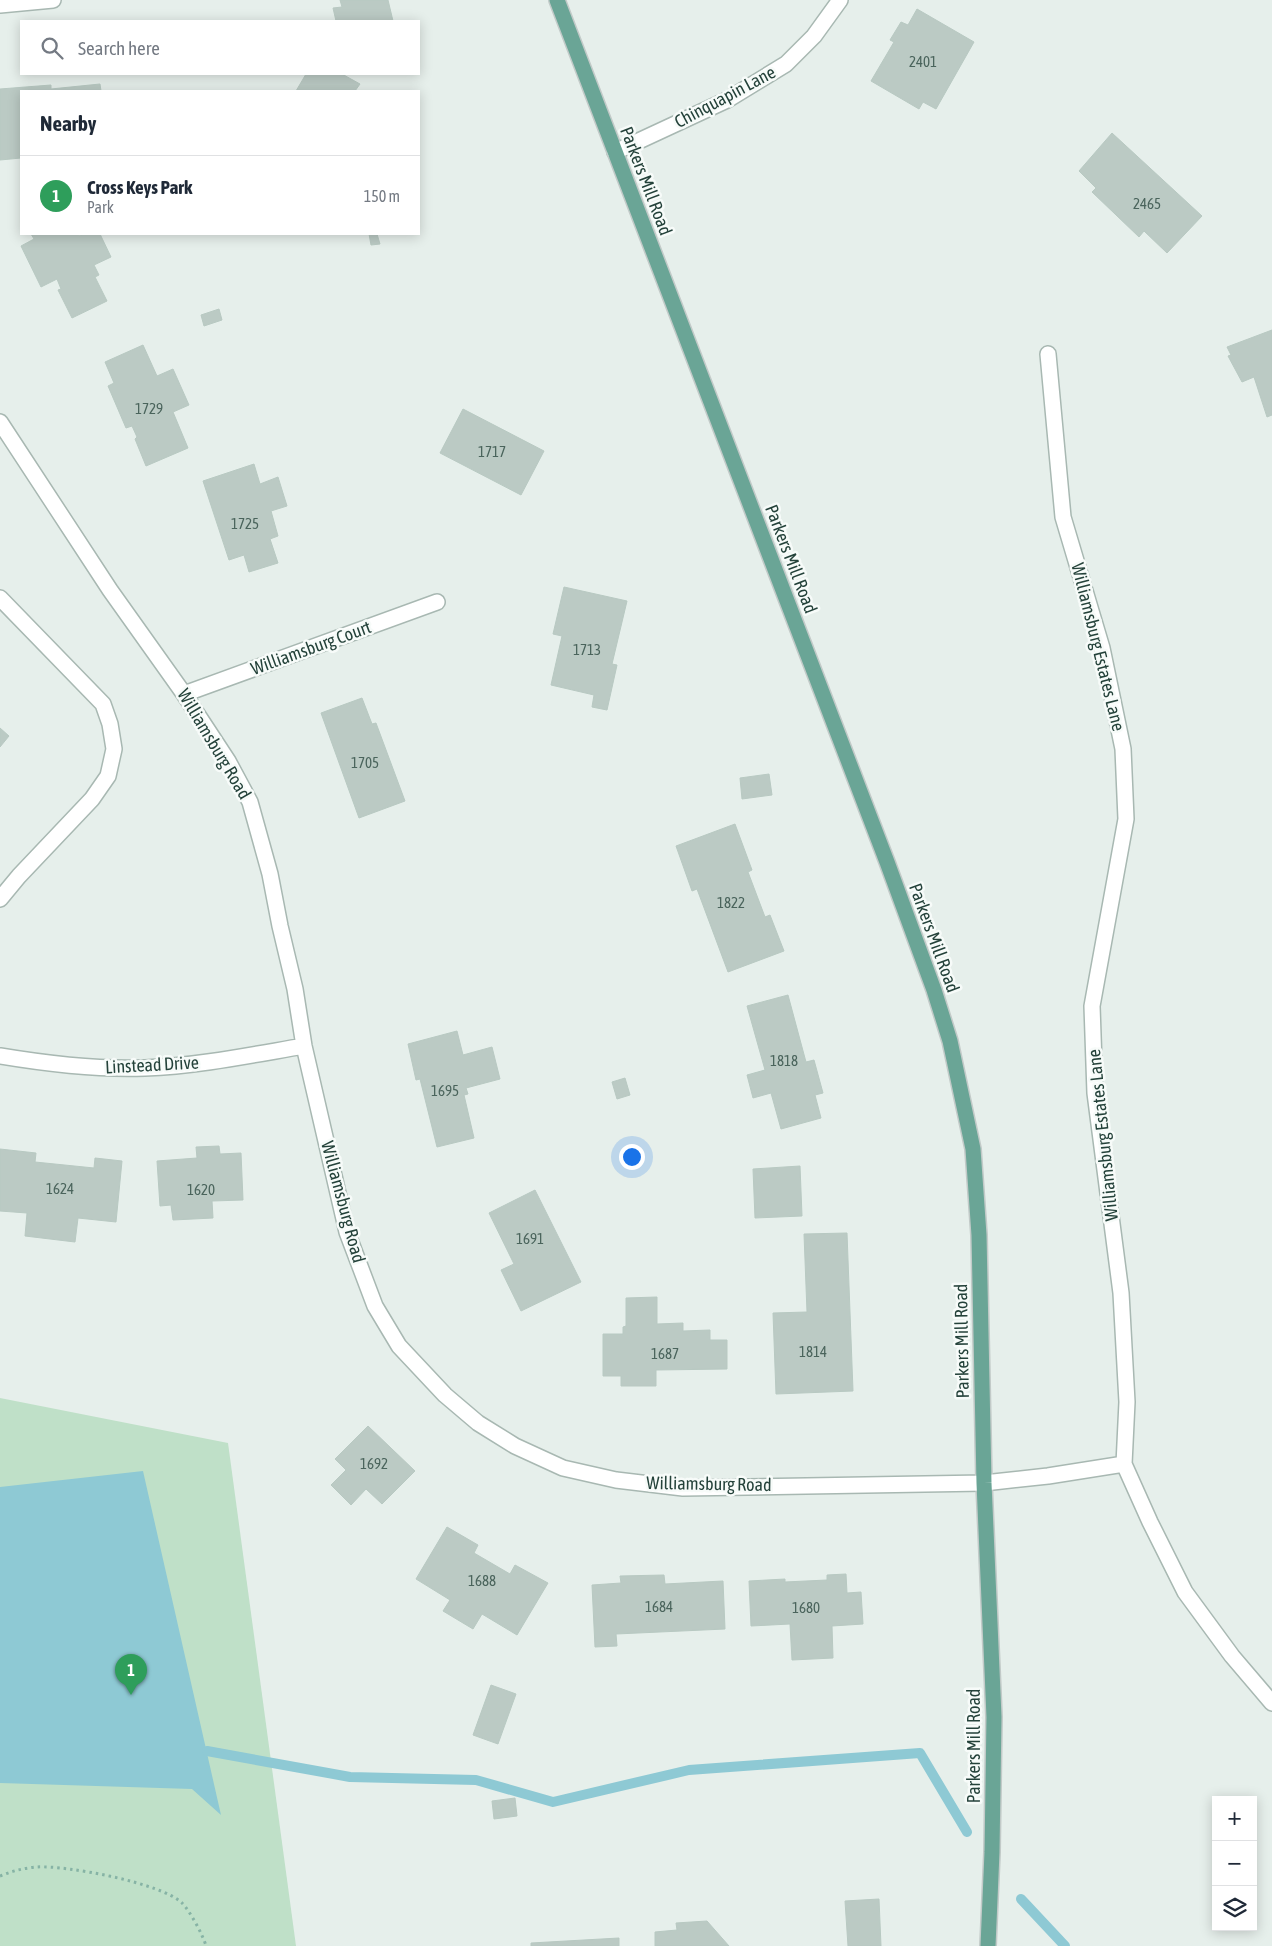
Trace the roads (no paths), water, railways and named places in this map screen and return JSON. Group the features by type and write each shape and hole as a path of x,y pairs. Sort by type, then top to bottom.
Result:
{"main road":[{"name":"Parkers Mill Road","path":"557,0 887,862 934,990 950,1041 973,1149 979,1235 984,1483 994,1717 992,1852 988,1946"}],"street":[{"path":"0,5 52,0"},
{"name":"Chinquapin Lane","path":"615,152 727,100 786,64 814,36 840,0"},
{"name":"Williamsburg Estates Lane","path":"1048,354 1064,517 1102,648 1123,749 1126,819 1092,1006 1095,1093 1121,1293 1127,1402 1124,1464 1185,1592 1232,1656 1272,1703"},
{"name":"Williamsburg Road","path":"0,422 110,590 184,694 228,761 250,802 270,874 295,989 304,1046 348,1232 375,1306 399,1346 445,1395 478,1423 515,1446 563,1468 616,1480 683,1488 984,1483 1048,1476 1124,1464"},
{"path":"0,598 103,704 110,724 114,749 108,776 92,799 0,899"},
{"name":"Williamsburg Court","path":"184,694 437,602"},
{"name":"Linstead Drive","path":"0,1056 92,1068 145,1068 203,1063 304,1046"}],"water":[{"path":"143,1471 221,1815 192,1789 0,1783 0,1487"}],"waterway":[{"path":"207,1751 350,1777 476,1780 553,1802 689,1770 920,1753 967,1832"},
{"path":"1021,1899 1065,1946"}],"place":[{"name":"Cross Keys Park","path":"131,1695"}]}
